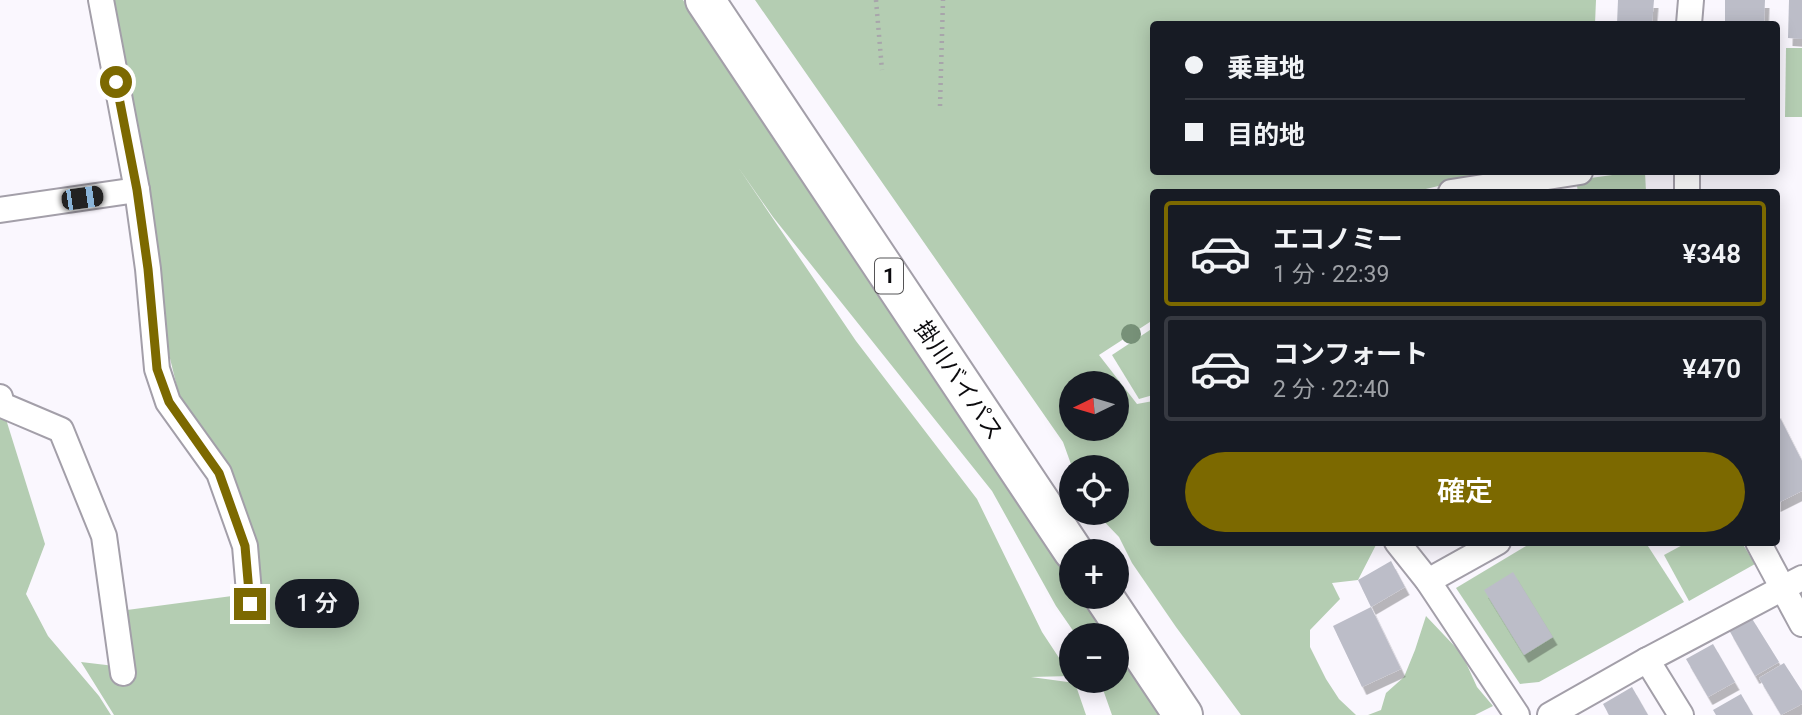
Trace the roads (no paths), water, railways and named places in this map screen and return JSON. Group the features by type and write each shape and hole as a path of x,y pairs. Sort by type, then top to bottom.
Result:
{"highway":[{"name":"掛川バイパス","path":"705,0 1065,539"},
{"path":"1112,609 1183,715"}],"street":[{"path":"101,0 137,190 148,269 157,369 169,402 219,473 245,546 250,604"},
{"path":"1689,21 1691,0"},
{"path":"1470,189 1561,175"},
{"path":"0,210 137,190"},
{"path":"0,397 2,405 61,430 104,536 123,673"},
{"path":"1400,546 1428,581 1517,715"},
{"path":"1428,581 1492,546"},
{"path":"1761,546 1792,584 1802,624"},
{"path":"1550,715 1647,660 1792,584"},
{"path":"1647,660 1681,715"}]}
